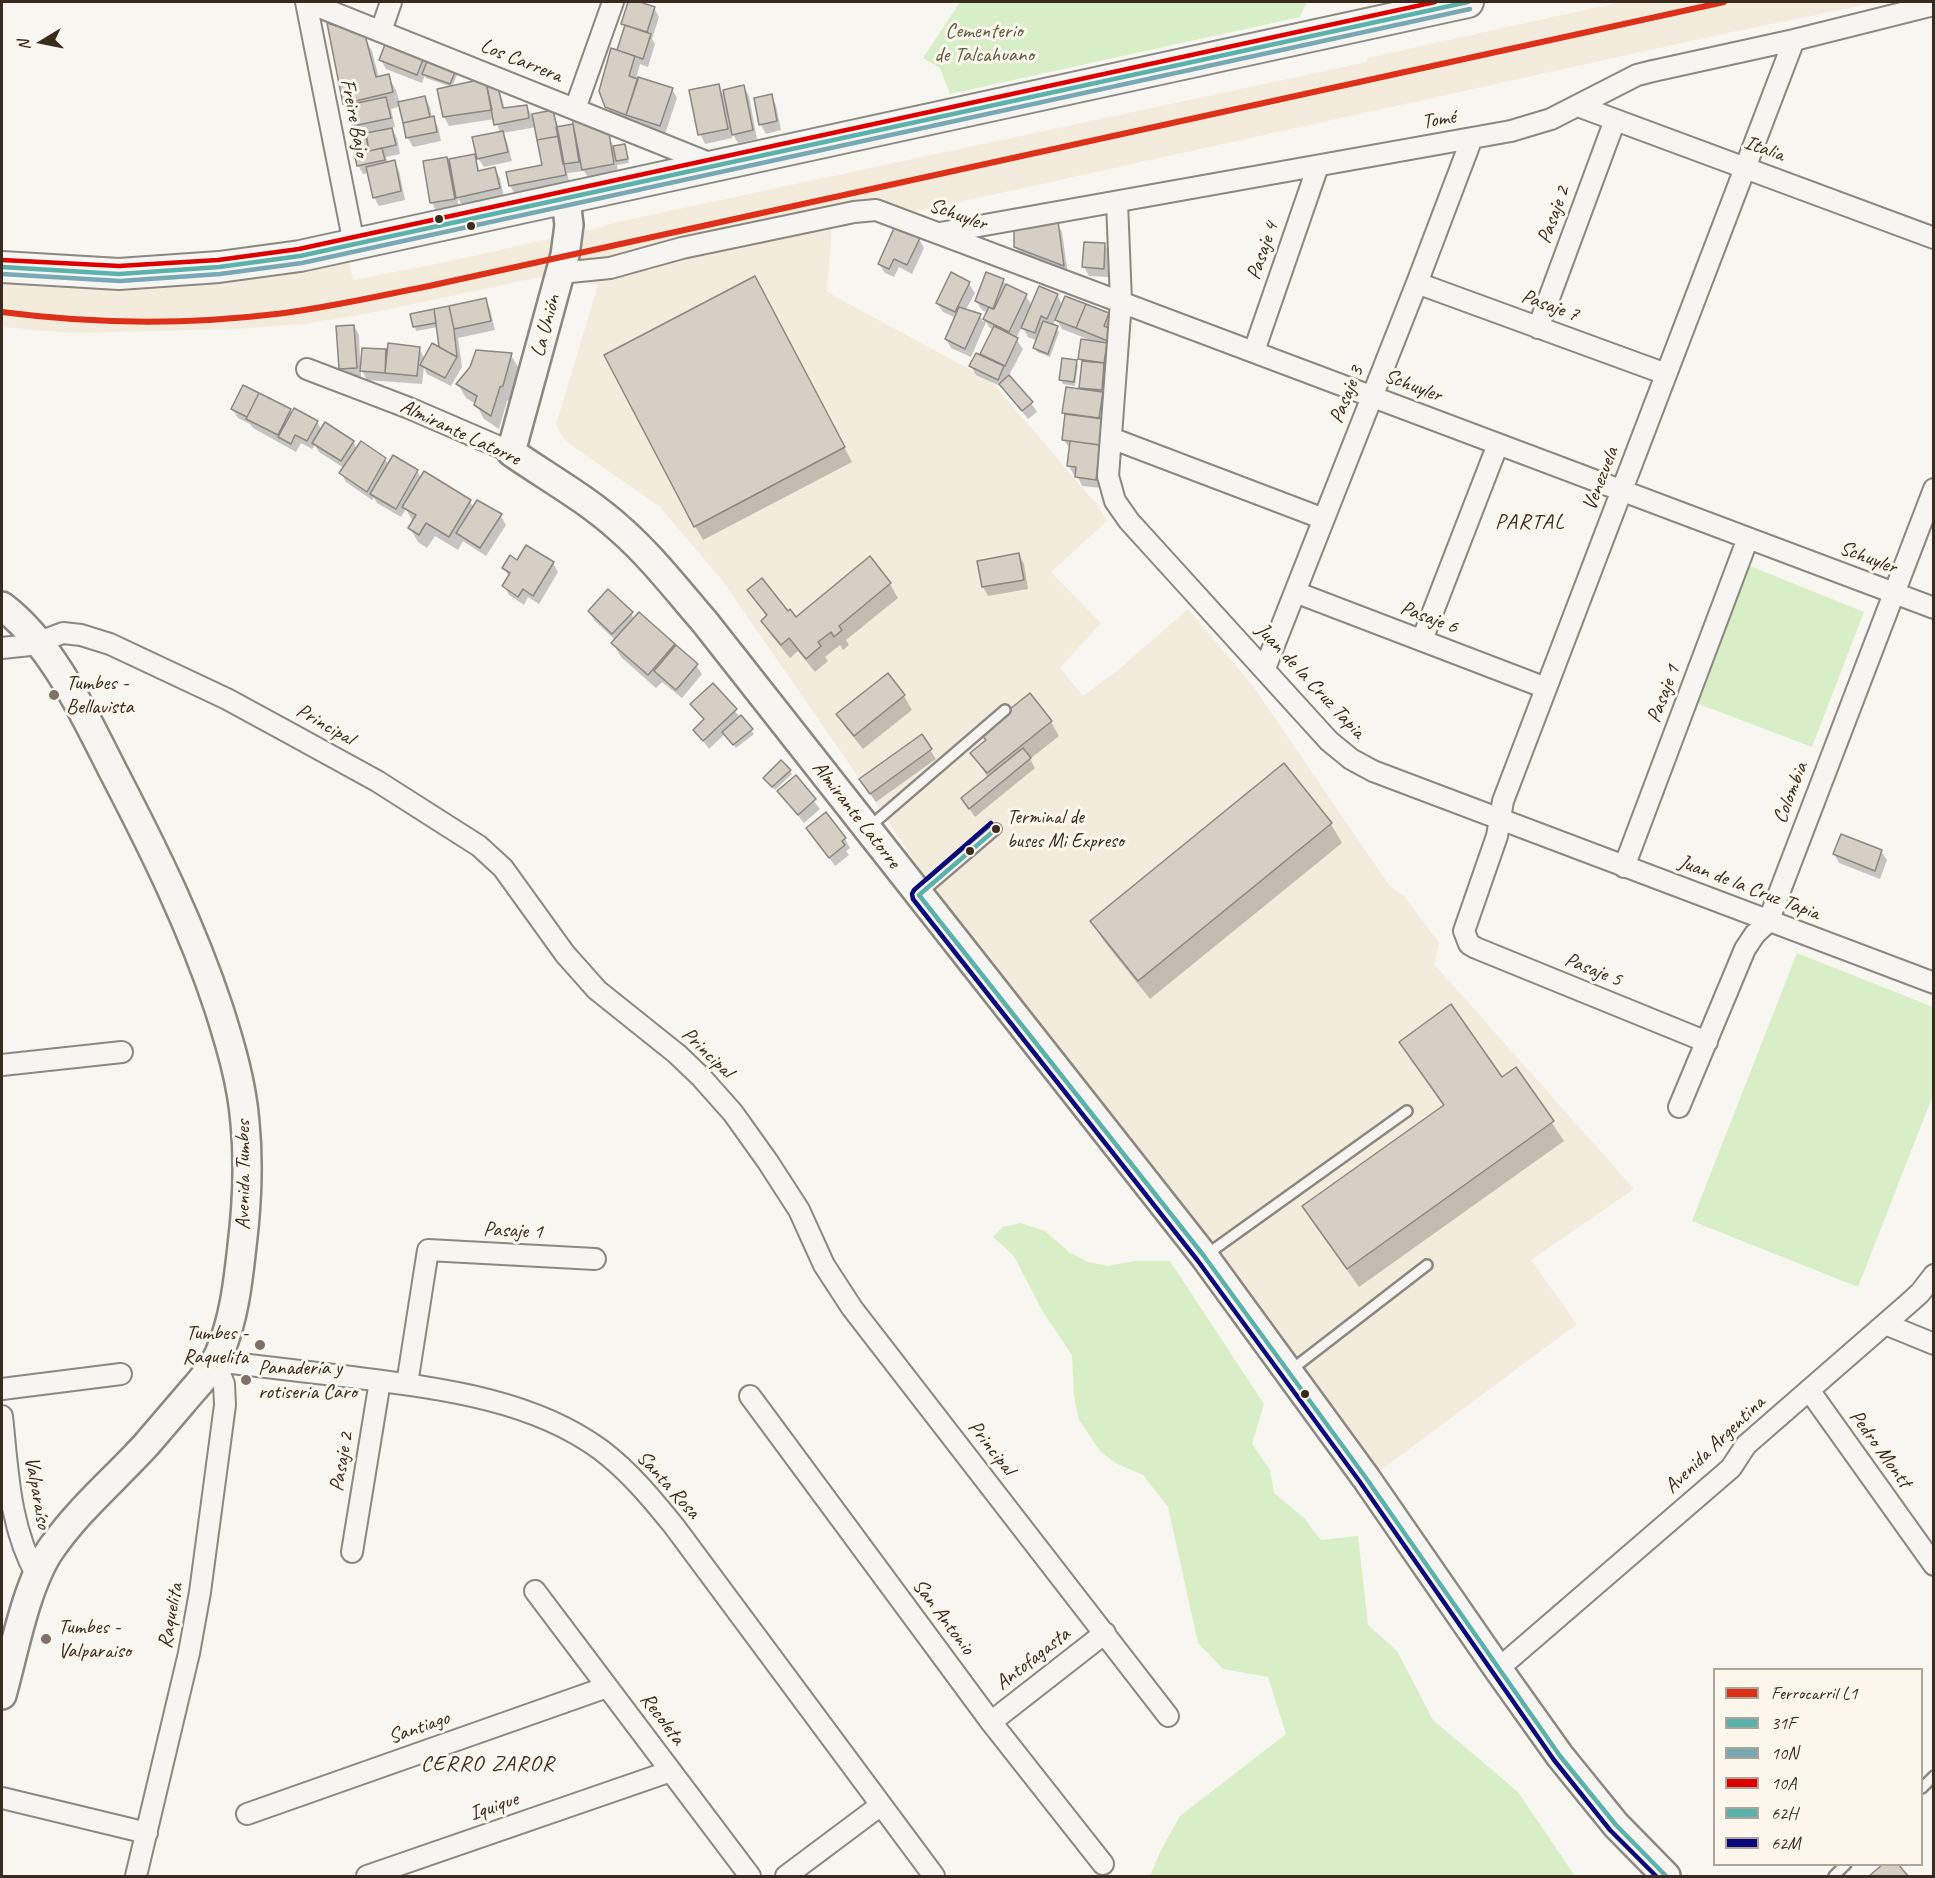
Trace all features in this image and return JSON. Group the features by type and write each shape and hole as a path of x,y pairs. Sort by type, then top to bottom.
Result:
{"main road":[{"path":"2,267 93,273 156,273 260,262 717,166 1468,2"},
{"name":"La Unión","path":"511,452 568,240 566,198"},
{"name":"Almirante Latorre","path":"511,452 599,511 621,529 704,621 1204,1256 1289,1371 1415,1547 1498,1669 1582,1783 1616,1824 1666,1876"},
{"name":"Avenida Tumbes","path":"2,606 40,644 88,723 156,855 204,965 237,1070 248,1157 244,1227 233,1309 215,1360 205,1376 145,1446 76,1516 48,1553 37,1576 2,1695"}],"street":[{"name":"Los Carrera","path":"307,2 717,166"},
{"name":"Freire Bajo","path":"307,2 354,244"},
{"path":"381,31 391,2"},
{"path":"575,109 613,2"},
{"name":"Tomé","path":"939,233 1472,138 1534,124 1578,106 1638,75 1794,40 1934,5"},
{"name":"Venezuela","path":"1466,938 1465,924 1497,836 1503,801 1794,40"},
{"name":"Italia","path":"1578,106 1934,238"},
{"name":"Pasaje 2","path":"1538,327 1615,120"},
{"name":"Pasaje 3","path":"1265,668 1472,138"},
{"name":"Pasaje 4","path":"1254,351 1317,166"},
{"name":"Juan de la Cruz Tapia","path":"1117,202 1121,301 1108,476 1115,501 1129,521 1329,741 1356,762 1373,771 1934,983"},
{"name":"Schuyler","path":"560,273 610,268 682,248 834,216 876,210 1934,608"},
{"name":"Pasaje 7","path":"1417,283 1666,374"},
{"name":"Almirante Latorre","path":"307,369 409,408 511,452"},
{"path":"1111,438 1324,519"},
{"path":"1422,640 1498,444"},
{"name":"Colombia","path":"1679,1107 1745,949 1768,921 1934,489"},
{"name":"Pasaje 1","path":"1624,867 1748,538"},
{"name":"Pasaje 6","path":"1295,592 1546,688"},
{"name":"Principal","path":"2,648 40,644 63,633 81,635 110,644 246,709 377,781 466,837 492,857 517,885 565,954 597,990 676,1054 701,1077 733,1113 799,1210 824,1266 841,1294 1168,1716"},
{"name":"Pasaje 5","path":"1466,938 1469,944 1476,948 1707,1042"},
{"path":"2,1065 122,1052"},
{"name":"Pasaje 1","path":"407,1384 428,1250 595,1259"},
{"name":"Avenida Argentina","path":"1498,1669 1731,1468 1746,1445 1920,1293 1934,1275"},
{"path":"1885,1324 1934,1344"},
{"name":"Santa Rosa","path":"215,1360 407,1384 476,1397 516,1408 574,1433 610,1458 651,1498 674,1526 934,1876"},
{"name":"Raquelita","path":"136,1876 189,1653 200,1592 225,1405 224,1384 215,1360"},
{"path":"2,1389 121,1374"},
{"name":"Pasaje 2","path":"352,1552 380,1381"},
{"name":"Pedro Montt","path":"1809,1390 1934,1565"},
{"name":"San Antonio","path":"750,1396 991,1722 1103,1864"},
{"name":"Valparaíso","path":"2,1416 14,1517 21,1541 37,1576"},
{"name":"Recoleta","path":"535,1591 750,1876"},
{"name":"Antofagasta","path":"991,1722 1105,1633"},
{"name":"Santiago","path":"247,1814 608,1687"},
{"name":"Iquique","path":"367,1876 671,1771"},
{"path":"2,1798 147,1833"},
{"path":"786,1876 881,1805"}],"lane":[{"path":"866,829 1005,710"},
{"path":"919,895 996,829"},
{"path":"1204,1256 1407,1111"},
{"path":"1289,1371 1427,1265"},
{"path":"1923,1787 1934,1776"}],"shaded area":[{"path":"1621,2 1879,2 1727,33 923,210 872,215 832,225 827,292 991,381 1098,506 1107,521 1051,572 1101,623 1060,668 1083,696 1117,671 1188,609 1253,686 1389,885 1405,897 1439,943 1434,964 1634,1189 1531,1260 1577,1324 1369,1479 967,941 870,794 722,580 659,506 568,443 561,434 556,425 598,285 550,275 370,313 305,324 235,329 72,333 2,327 2,281 152,288 232,282 349,261 353,280 446,262 604,225 1367,62 1367,58"}],"green space":[{"name":"Cementerio de Talcahuano","path":"960,2 1307,2 1300,17 950,94 940,68 923,58"},
{"path":"1750,566 1864,612 1812,747 1696,703"},
{"path":"1797,953 1933,1007 1933,1095 1858,1287 1692,1221"},
{"path":"1021,1223 1045,1231 1069,1252 1088,1262 1108,1266 1134,1261 1170,1261 1264,1404 1252,1444 1270,1470 1274,1493 1303,1517 1321,1540 1358,1536 1368,1625 1397,1651 1433,1720 1518,1792 1575,1876 1150,1876 1180,1816 1286,1734 1268,1677 1223,1669 1198,1643 1168,1507 1143,1475 1115,1463 1100,1451 1079,1420 1074,1396 1072,1355 1043,1312 1014,1256 993,1237 1003,1227"}],"building":[{"path":"628,2 640,2 655,7 647,32 621,24"},
{"path":"327,23 365,35 376,77 389,74 393,92 343,104"},
{"path":"625,25 651,34 643,59 617,50"},
{"path":"386,42 424,57 417,75 379,60"},
{"path":"611,48 635,56 629,76 638,79 626,115 605,107 599,91"},
{"path":"428,59 456,70 450,84 422,74"},
{"path":"638,77 673,88 660,126 626,115"},
{"path":"478,80 486,82 492,110 443,117 437,89"},
{"path":"486,82 498,87 503,108 527,105 529,118 494,125"},
{"path":"719,84 728,129 698,135 689,90"},
{"path":"744,85 753,130 732,135 723,90"},
{"path":"772,94 777,121 759,125 754,98"},
{"path":"425,96 430,117 403,123 398,102"},
{"path":"386,97 391,118 353,126 348,105"},
{"path":"553,110 559,136 537,140 532,114"},
{"path":"434,116 437,132 406,138 403,123"},
{"path":"573,118 609,133 614,164 582,170"},
{"path":"573,124 579,162 563,164 556,127"},
{"path":"392,128 396,145 369,151 366,133"},
{"path":"365,131 369,151 382,148 385,160 357,166 350,134"},
{"path":"503,131 508,152 477,159 472,137"},
{"path":"559,136 566,175 509,186 506,172 542,165 537,140"},
{"path":"625,144 628,159 616,161 613,146"},
{"path":"475,154 478,171 495,167 500,188 456,198 449,159"},
{"path":"447,157 455,199 430,203 423,161"},
{"path":"395,160 401,191 373,198 366,167"},
{"path":"1058,221 1064,266 1014,247 1014,229"},
{"path":"895,226 920,238 907,265 894,259 889,269 878,264"},
{"path":"1084,242 1105,243 1104,269 1082,267"},
{"path":"951,272 970,282 955,312 936,303"},
{"path":"986,272 1004,279 993,309 975,301"},
{"path":"755,276 845,447 694,527 604,355"},
{"path":"1006,284 1027,294 1009,332 983,319 989,307 994,309"},
{"path":"1039,286 1058,294 1047,319 1041,316 1035,333 1021,328"},
{"path":"1065,296 1086,304 1076,328 1055,320"},
{"path":"486,298 491,321 454,329 449,306"},
{"path":"1086,304 1109,313 1104,326 1113,330 1108,341 1076,328"},
{"path":"449,306 457,357 439,347 434,309"},
{"path":"959,307 981,314 965,349 945,339"},
{"path":"434,309 436,323 413,327 410,314"},
{"path":"1043,321 1058,326 1048,354 1033,348"},
{"path":"354,325 357,368 339,369 336,326"},
{"path":"994,326 1018,338 1005,366 980,354"},
{"path":"1081,339 1107,343 1104,363 1078,359"},
{"path":"388,343 420,347 417,376 385,373"},
{"path":"432,343 457,357 445,378 420,365"},
{"path":"362,348 386,349 385,373 360,371"},
{"path":"476,350 512,353 503,386 500,387 491,416 474,405 477,396 456,384 470,367"},
{"path":"976,353 1004,366 998,380 969,366"},
{"path":"1062,358 1077,360 1074,382 1059,380"},
{"path":"1082,361 1104,363 1102,390 1079,388"},
{"path":"1009,375 1033,402 1022,411 999,384"},
{"path":"243,385 259,393 247,417 231,409"},
{"path":"1066,387 1103,392 1099,418 1062,413"},
{"path":"259,393 291,409 278,435 246,419"},
{"path":"294,408 318,421 307,441 295,435 291,444 278,437"},
{"path":"1065,414 1103,419 1100,445 1062,440"},
{"path":"325,422 354,441 341,461 312,443"},
{"path":"361,441 386,458 367,492 339,473"},
{"path":"1070,441 1100,445 1096,480 1075,477 1076,467 1067,466"},
{"path":"393,455 418,470 396,509 370,494"},
{"path":"424,471 471,500 449,537 426,523 419,535 408,528 416,515 402,507"},
{"path":"477,500 502,514 480,548 456,533"},
{"path":"526,545 554,562 533,596 523,589 518,597 502,586 510,573 502,568 510,555 517,560"},
{"path":"1019,553 1024,580 982,587 977,561"},
{"path":"870,556 891,583 839,626 842,630 834,637 831,632 818,642 821,646 806,659 789,638 781,645 761,621 767,615 747,590 762,578 788,611 790,609 796,617"},
{"path":"608,589 633,612 612,634 588,611"},
{"path":"639,612 675,644 648,675 611,643"},
{"path":"676,645 698,664 676,690 654,671"},
{"path":"888,673 905,695 854,736 836,714"},
{"path":"713,683 737,709 703,741 693,730 704,719 690,704"},
{"path":"1030,693 1052,721 987,773 970,753 986,740 980,733"},
{"path":"741,715 753,729 733,745 722,732"},
{"path":"922,734 932,749 870,794 859,779"},
{"path":"1023,748 1031,758 969,809 961,798"},
{"path":"781,760 791,770 772,787 763,778"},
{"path":"1284,763 1332,823 1138,981 1090,921"},
{"path":"796,775 816,799 798,815 777,791"},
{"path":"826,812 846,838 842,841 845,845 829,858 806,828"},
{"path":"1841,834 1882,850 1875,871 1833,854"},
{"path":"1451,1004 1502,1077 1516,1067 1554,1121 1347,1269 1302,1206 1444,1105 1399,1042"},
{"path":"1881,1866 1900,1866 1908,1876 1869,1876"}],"rail line":[{"name":"L1","path":"2,312 70,319 139,322 242,318 333,305 429,286 1724,2"}],"transit line":[{"name":"10A","path":"2,260 119,266 218,260 299,249 1435,2"},
{"name":"31F","path":"2,267 119,274 219,267 300,256 1468,2"},
{"name":"10N","path":"2,274 120,281 220,274 302,263 1470,9"},
{"name":"62M","path":"991,823 914,890 913,899 1198,1261 1360,1482 1554,1760 1610,1830 1656,1876"},
{"name":"62H","path":"996,829 919,895 1204,1256 1366,1478 1560,1756 1616,1825 1666,1876"}],"place":[{"name":"Tumbes - Bellavista","path":"54,695"},
{"name":"Terminal de buses Mi Expreso","path":"996,829"},
{"name":"Tumbes - Raquelita","path":"260,1345"},
{"name":"Panadería y rotiseria Caro","path":"246,1380"},
{"name":"Tumbes - Valparaiso","path":"46,1639"}],"district":[{"name":"PARTAL","path":"1530,522"},
{"name":"CERRO ZAROR","path":"488,1764"}]}
